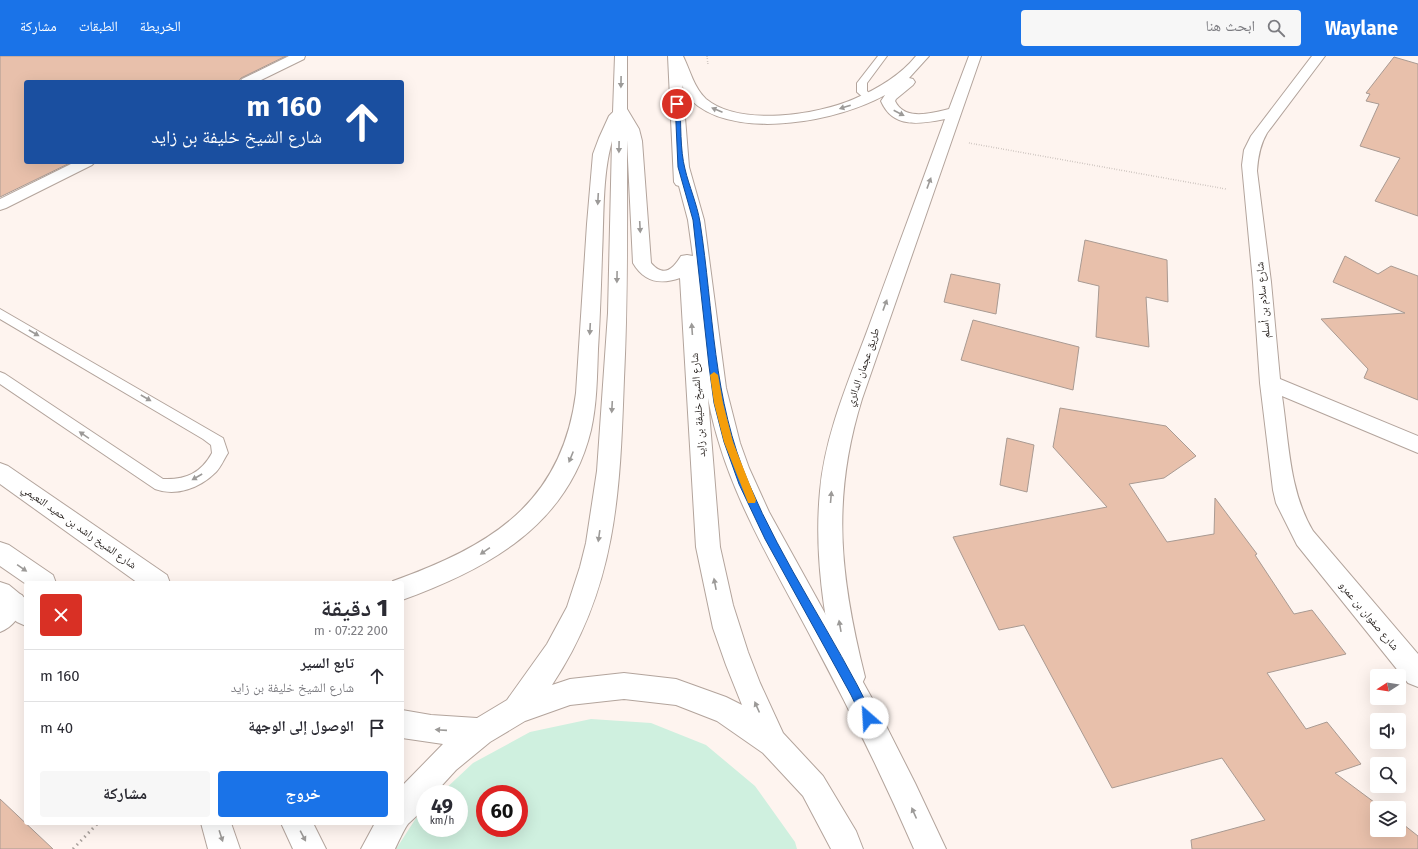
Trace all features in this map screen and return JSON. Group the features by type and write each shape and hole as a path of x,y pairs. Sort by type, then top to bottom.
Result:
{"main road":[{"path":"251,80 299,56"},
{"path":"517,710 547,671 570,631 586,592 596,555 610,441 617,333 621,56"},
{"path":"676,56 688,83 698,98 711,108 732,115 767,119 802,116 841,108 869,98 900,78 923,56"},
{"name":"شارع الشيخ خليفة بن زايد","path":"676,56 681,167 708,547 717,592 730,639 749,689 773,743"},
{"path":"931,56 923,69 890,97 888,101 889,105 898,114 915,119 933,118 955,112"},
{"name":"طريق عجمان الدائري","path":"855,691 842,638 834,589 830,544 830,503 834,465 842,431 852,399 975,56"},
{"name":"شارع سلام بن أسلم","path":"1319,56 1253,143 1249,171 1262,282 1270,383 1284,490 1288,506 1295,523 1320,557"},
{"path":"620,108 632,129 635,141 642,264 644,269 656,276 666,276 674,274 680,270 688,260"},
{"path":"404,588 430,580 474,559 511,534 546,498 560,480 569,461 576,442 585,397 602,154 610,128 620,108"},
{"path":"0,205 83,164"},
{"path":"681,167 696,220 718,403 728,442 744,484 768,536 855,691 914,812 930,849"},
{"path":"1270,383 1418,445"},
{"name":"شارع الشيخ راشد بن حميد النعيمي","path":"0,472 152,578 163,581"},
{"path":"0,552 41,581"},
{"name":"شارع صفوان بن عمرو","path":"1320,557 1418,674"},
{"path":"404,808 415,793 446,760 480,732 517,710 570,692 624,686 676,692 726,711 773,743 813,786 845,842 847,849"},
{"path":"404,724 431,729 480,732"},
{"path":"217,825 224,849"},
{"path":"297,825 310,849"},
{"path":"377,849 392,825"}],"lane":[{"path":"869,98 862,92 862,83 883,56"},
{"path":"0,313 208,434 218,442 220,453 212,467 197,479 178,486 160,486 0,377"}],"path":[{"path":"945,139 1251,193"},
{"path":"73,849 96,825"}],"green space":[{"path":"591,719 651,723 706,745 755,786 795,842 797,849 396,849 416,818 416,837 468,837 468,785 450,785 473,763 530,732"}],"building":[{"path":"0,56 286,56 240,80 24,80 24,164 68,164 0,197"},
{"path":"1394,57 1418,64 1418,216 1375,201 1400,158 1360,146 1379,104 1366,101 1370,94 1366,93"},
{"path":"1085,240 1167,260 1168,302 1146,297 1149,347 1096,337 1099,286 1078,281"},
{"path":"1345,256 1378,274 1391,266 1418,276 1418,400 1364,378 1368,369 1321,319 1405,313 1333,282"},
{"path":"951,274 1000,284 996,314 944,302"},
{"path":"973,320 1079,347 1073,390 961,360"},
{"path":"1060,408 1166,426 1196,456 1164,478 1129,484 1167,542 1214,534 1215,498 1257,554 1255,555 1294,614 1312,610 1346,654 1267,673 1306,729 1327,722 1361,764 1335,773 1373,801 1370,801 1370,837 1406,837 1406,827 1418,836 1418,849 1192,849 1191,840 1265,820 1222,758 1112,788 1024,625 999,630 953,537 1107,507 1053,447"},
{"path":"1007,438 1034,445 1027,492 1000,485"},
{"path":"0,799 24,822 24,825 28,825 53,849 0,849"}],"slow traffic":[{"path":"714,375 718,403 728,442 751,500"}],"route":[{"path":"677,104 681,167 696,220 718,403 728,442 744,484 768,536 855,691 868,718"}]}
